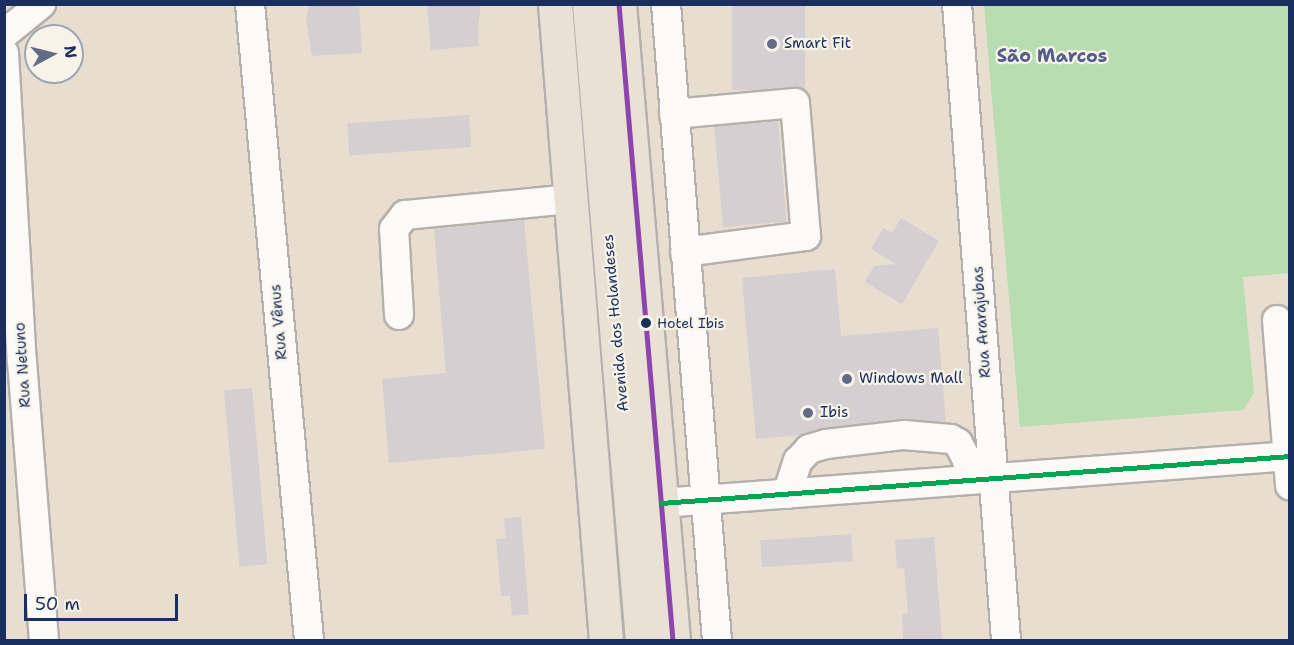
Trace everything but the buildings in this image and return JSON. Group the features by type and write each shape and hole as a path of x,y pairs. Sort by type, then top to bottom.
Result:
{"main road":[{"path":"555,4 606,640"},
{"name":"Avenida dos Holandeses","path":"590,4 642,640"},
{"name":"Avenida dos Holandeses","path":"619,4 673,640"},
{"path":"567,145 579,108 596,75"}],"street":[{"path":"4,19 5,4"},
{"path":"4,34 41,4"},
{"name":"Rua Vênus","path":"250,4 309,640"},
{"path":"666,4 717,640"},
{"name":"Rua Ararajubas","path":"957,4 982,479 1006,640"},
{"name":"Rua Netuno","path":"4,53 13,368 44,640"},
{"path":"674,114 795,103 806,236 685,252"},
{"path":"399,315 394,229 405,215 571,199"},
{"path":"1277,320 1290,485"},
{"path":"788,494 798,461 809,449 826,444 904,435 951,439 958,443 967,460 982,479"},
{"path":"661,503 1288,456"}],"green space":[{"path":"984,5 1289,5 1289,273 1243,277 1254,393 1243,410 1020,427"}],"transit line":[{"path":"619,4 673,640"},
{"path":"661,503 1290,456"}],"place":[{"name":"Smart Fit","path":"772,44"},
{"name":"Hotel Ibis","path":"646,323"},
{"name":"Windows Mall","path":"847,379"},
{"name":"Ibis","path":"808,413"}],"district":[{"name":"São Marcos","path":"1052,56"}]}
